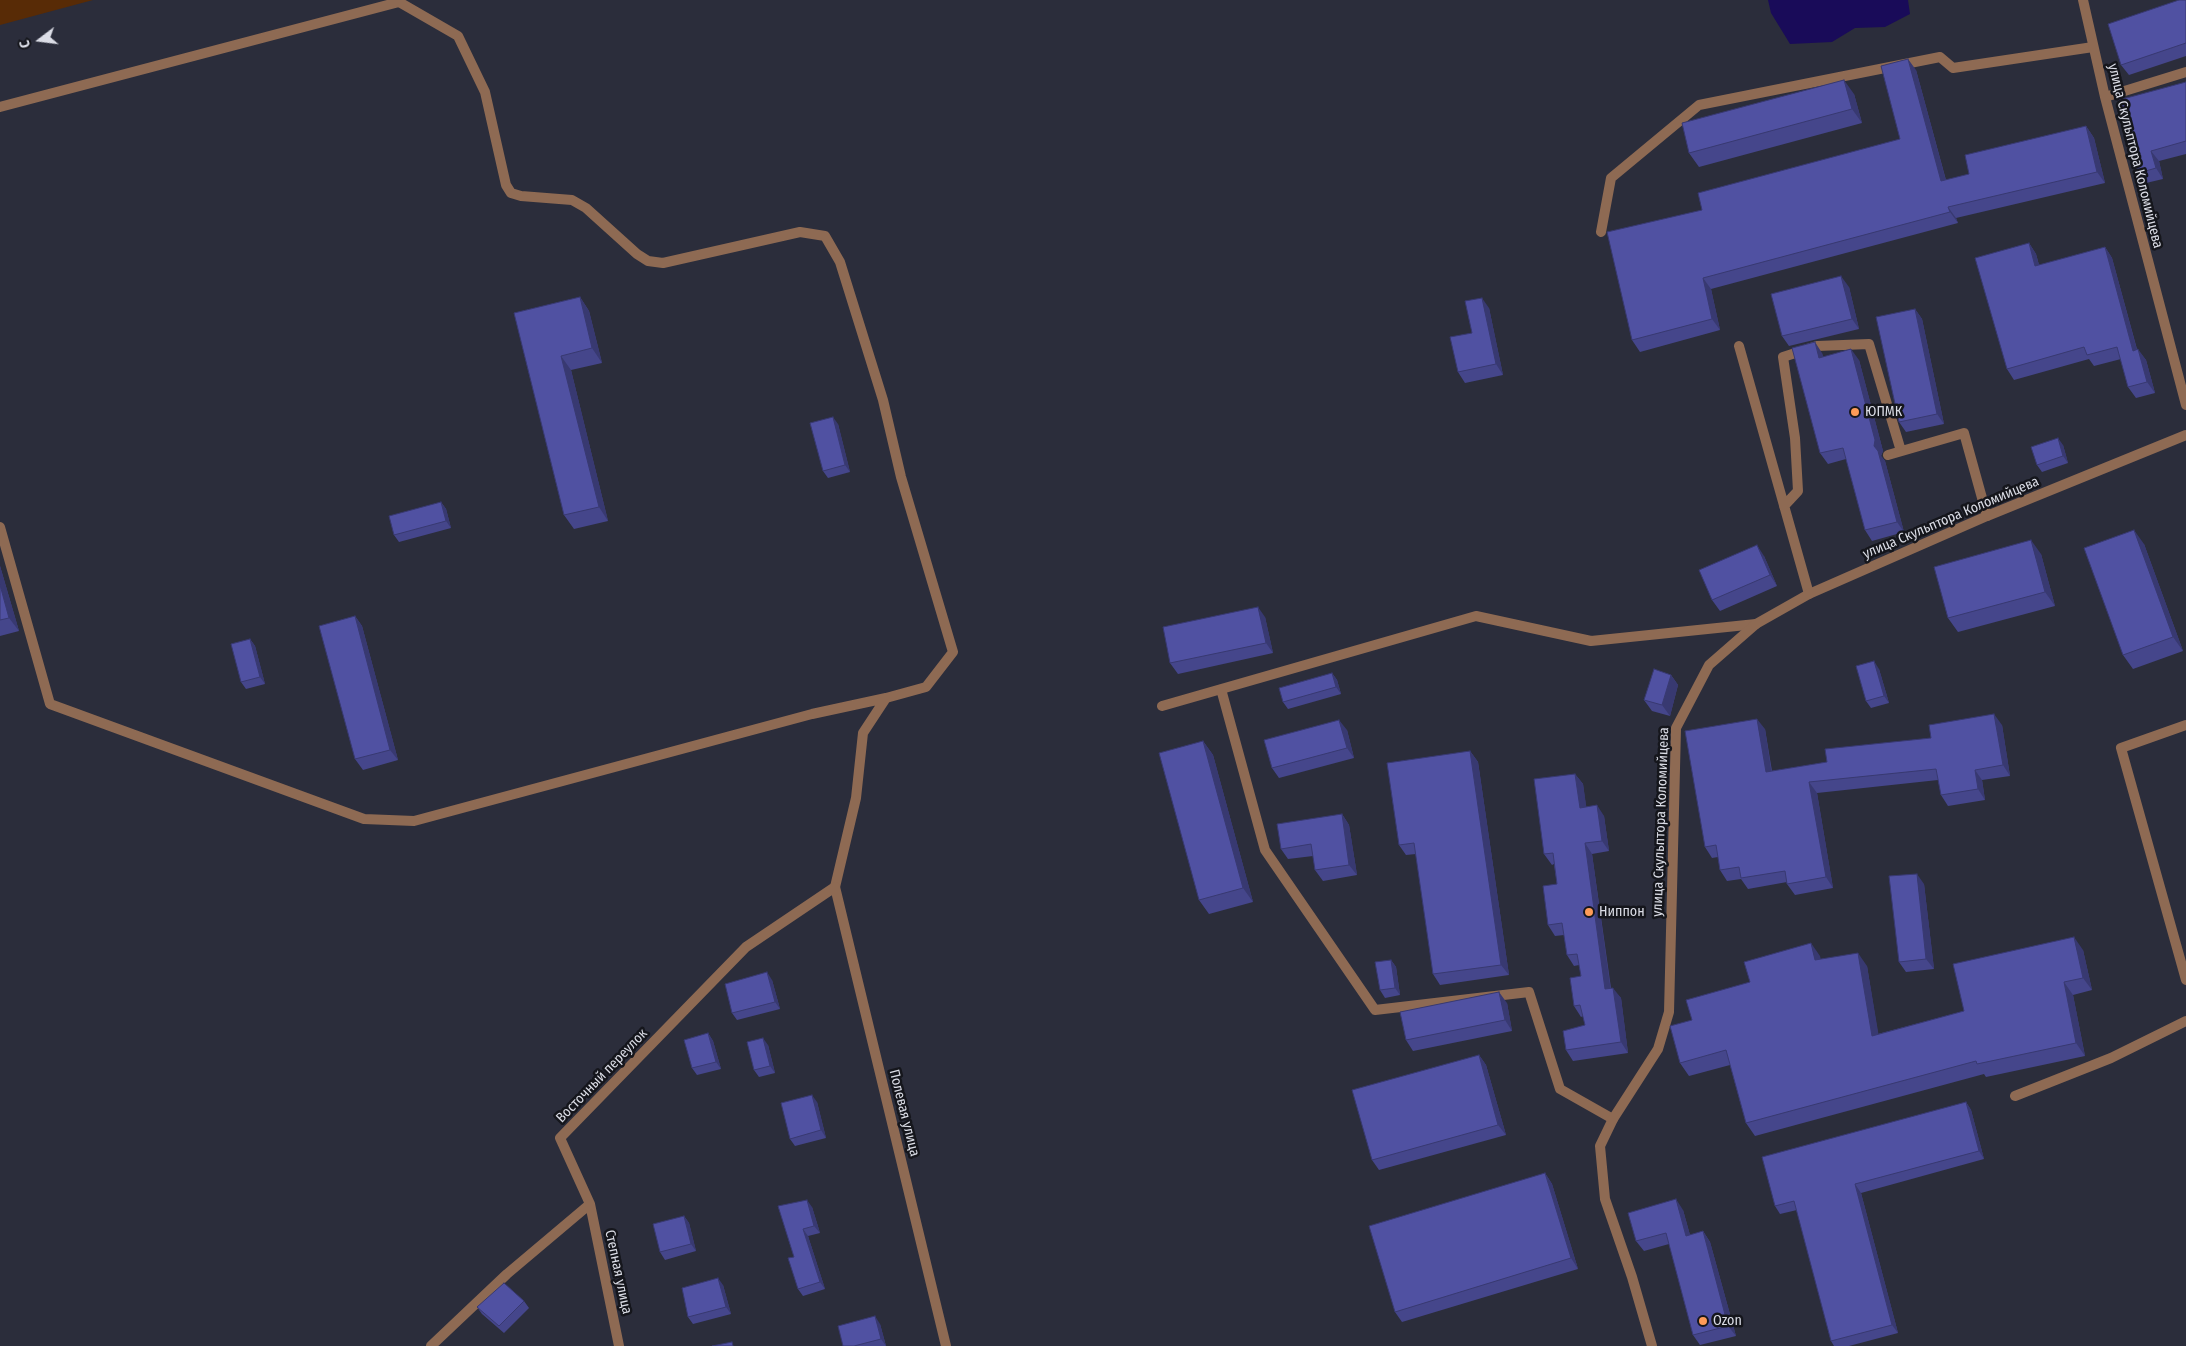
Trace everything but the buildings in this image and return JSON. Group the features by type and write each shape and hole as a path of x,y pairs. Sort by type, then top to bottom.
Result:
{"street":[{"name":"улица Скульптора Коломийцева","path":"2083,0 2105,97 2186,405"},
{"path":"0,107 399,1 458,36 485,92 506,185 511,193 521,196 572,200 586,208 637,254 648,261 663,263 800,232 825,236 840,262 883,400 902,477 953,652 926,687 812,714 414,821 364,819 50,704 0,526"},
{"path":"1601,232 1611,178 1699,105 1940,56 1953,68 2094,47"},
{"path":"2105,97 2186,72"},
{"path":"1784,506 1798,491 1795,438 1783,357 1817,346 1869,344 1901,451"},
{"path":"1739,346 1809,594"},
{"path":"1888,454 1964,433 1987,516"},
{"name":"улица Скульптора Коломийцева","path":"1652,1346 1632,1277 1605,1199 1600,1146 1613,1119 1658,1049 1669,1012 1676,728 1708,665 1756,624 1809,594 1987,516 2186,435"},
{"path":"1162,706 1476,616 1592,641 1756,624"},
{"path":"1221,689 1265,850 1375,1010 1528,992 1560,1089 1613,1119"},
{"path":"835,887 856,798 863,733 886,698"},
{"path":"2186,725 2121,748 2186,980"},
{"name":"Восточный переулок","path":"590,1204 560,1138 746,947 835,887"},
{"name":"Полевая улица","path":"835,887 946,1346"},
{"path":"2015,1096 2111,1058 2186,1020"},
{"path":"432,1346 507,1274 590,1204"},
{"name":"Степная улица","path":"590,1204 619,1346"}],"shaded area":[{"path":"0,0 93,0 0,25"},
{"path":"1768,0 1908,0 1910,14 1885,27 1855,28 1832,42 1790,44 1771,13"}],"place":[{"name":"ЮПМК","path":"1855,412"},
{"name":"Ниппон","path":"1589,912"},
{"name":"Ozon","path":"1703,1321"}]}
